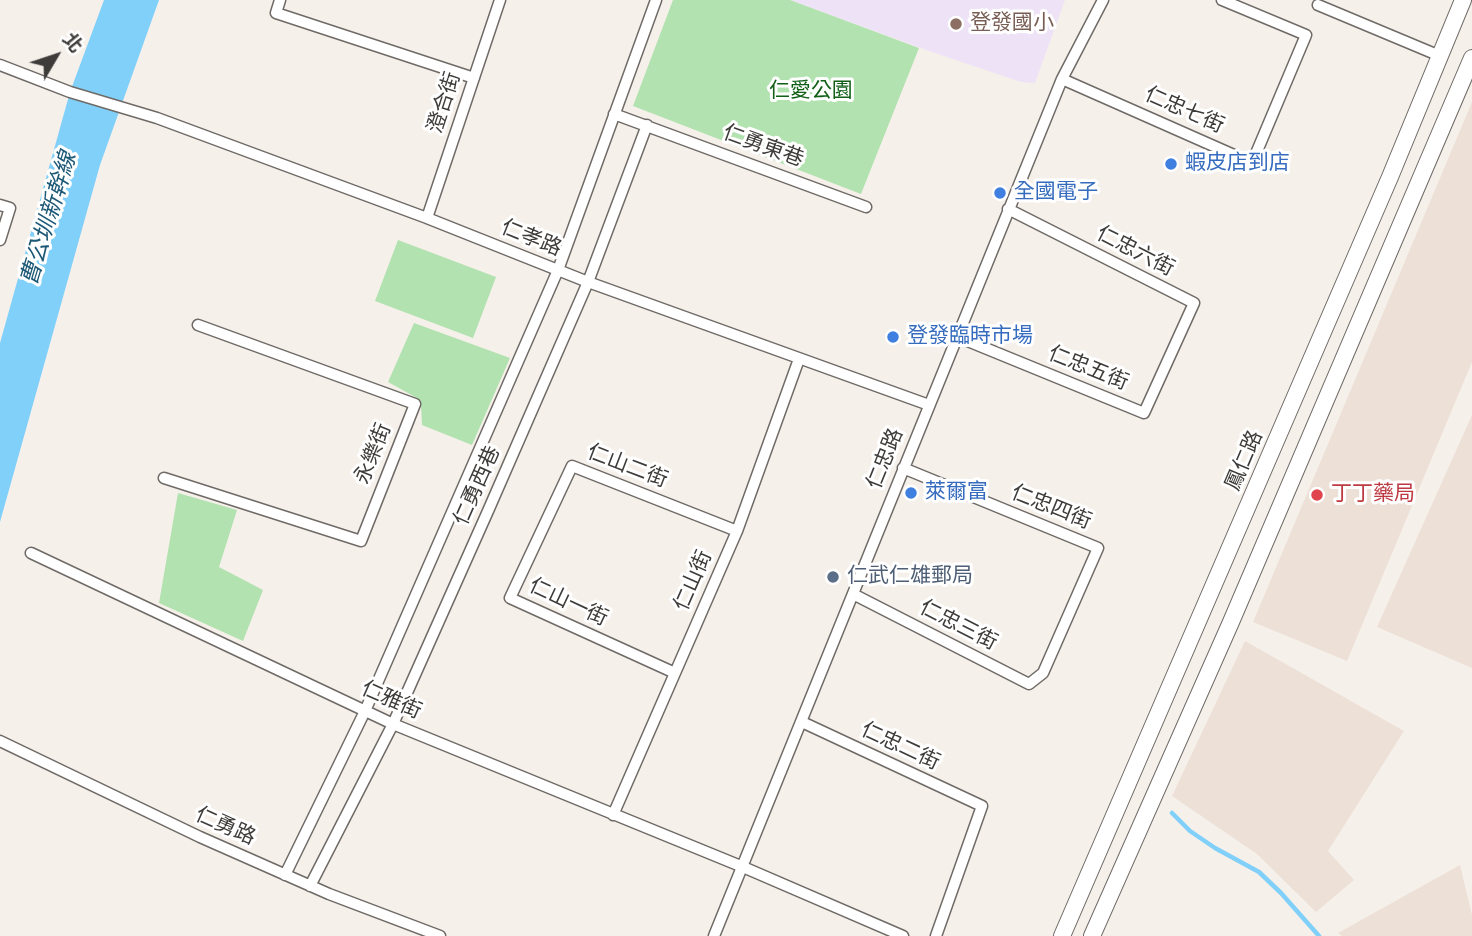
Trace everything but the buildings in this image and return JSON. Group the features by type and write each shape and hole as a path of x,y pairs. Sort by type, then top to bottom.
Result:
{"main road":[{"name":"鳳仁路","path":"1062,936 1391,177 1463,0"},
{"path":"1092,936 1231,622 1472,58"}],"street":[{"path":"280,0 276,13 474,78"},
{"name":"澄合街","path":"428,218 500,0"},
{"name":"仁勇西巷","path":"285,875 365,711 558,270 656,0"},
{"name":"仁忠路","path":"714,936 1062,79 1103,0"},
{"name":"仁忠七街","path":"1062,79 1252,163 1306,35 1223,0"},
{"path":"1318,5 1440,56"},
{"name":"仁孝路","path":"0,65 70,92 157,118 428,218 588,282 929,405"},
{"path":"614,114 647,125"},
{"name":"仁勇西巷","path":"310,886 393,724 588,282 647,125"},
{"name":"仁勇東巷","path":"647,125 866,207"},
{"path":"0,240 5,207"},
{"name":"仁忠六街","path":"1008,209 1194,303 1170,354"},
{"name":"永樂街","path":"164,478 361,541 415,404 198,325"},
{"name":"仁忠五街","path":"958,337 1144,413 1170,354"},
{"name":"仁山街","path":"614,815 737,531 799,359"},
{"name":"仁山二街","path":"540,532 572,466 737,531"},
{"name":"仁忠四街","path":"903,468 1098,548 1043,673"},
{"name":"仁山一街","path":"540,532 510,597 675,673"},
{"name":"仁雅街","path":"31,554 393,724 743,867 902,936"},
{"name":"仁忠三街","path":"853,594 1029,684 1043,673"},
{"name":"仁忠二街","path":"802,722 982,806 936,936"},
{"name":"仁勇路","path":"0,741 285,875 440,936"}],"shaded area":[{"name":"登發國小","path":"790,0 1065,0 1035,83 1021,82 929,51"},
{"path":"1472,102 1472,362 1347,661 1253,622"},
{"path":"1472,415 1472,668 1377,627"},
{"path":"1245,641 1404,731 1328,851 1354,880 1316,912 1257,854 1172,796"},
{"path":"1460,865 1472,915 1472,936 1342,936 1338,933"}],"green space":[{"name":"仁愛公園","path":"673,0 790,0 919,48 861,194 633,106"},
{"path":"398,240 496,277 473,338 375,301"},
{"path":"414,323 510,358 472,445 422,425 421,405 417,398 388,382"},
{"path":"178,493 237,510 219,567 263,590 243,641 159,603"}],"water":[{"name":"曹公圳新幹線","path":"104,0 159,0 100,165 0,522 0,343 70,92"}],"waterway":[{"path":"1172,813 1190,831 1215,848 1259,872 1319,936"}],"place":[{"name":"登發國小","path":"956,24"},
{"name":"蝦皮店到店","path":"1171,164"},
{"name":"全國電子","path":"1000,193"},
{"name":"登發臨時市場","path":"893,337"},
{"name":"萊爾富","path":"911,493"},
{"name":"丁丁藥局","path":"1317,495"},
{"name":"仁武仁雄郵局","path":"833,577"}]}
